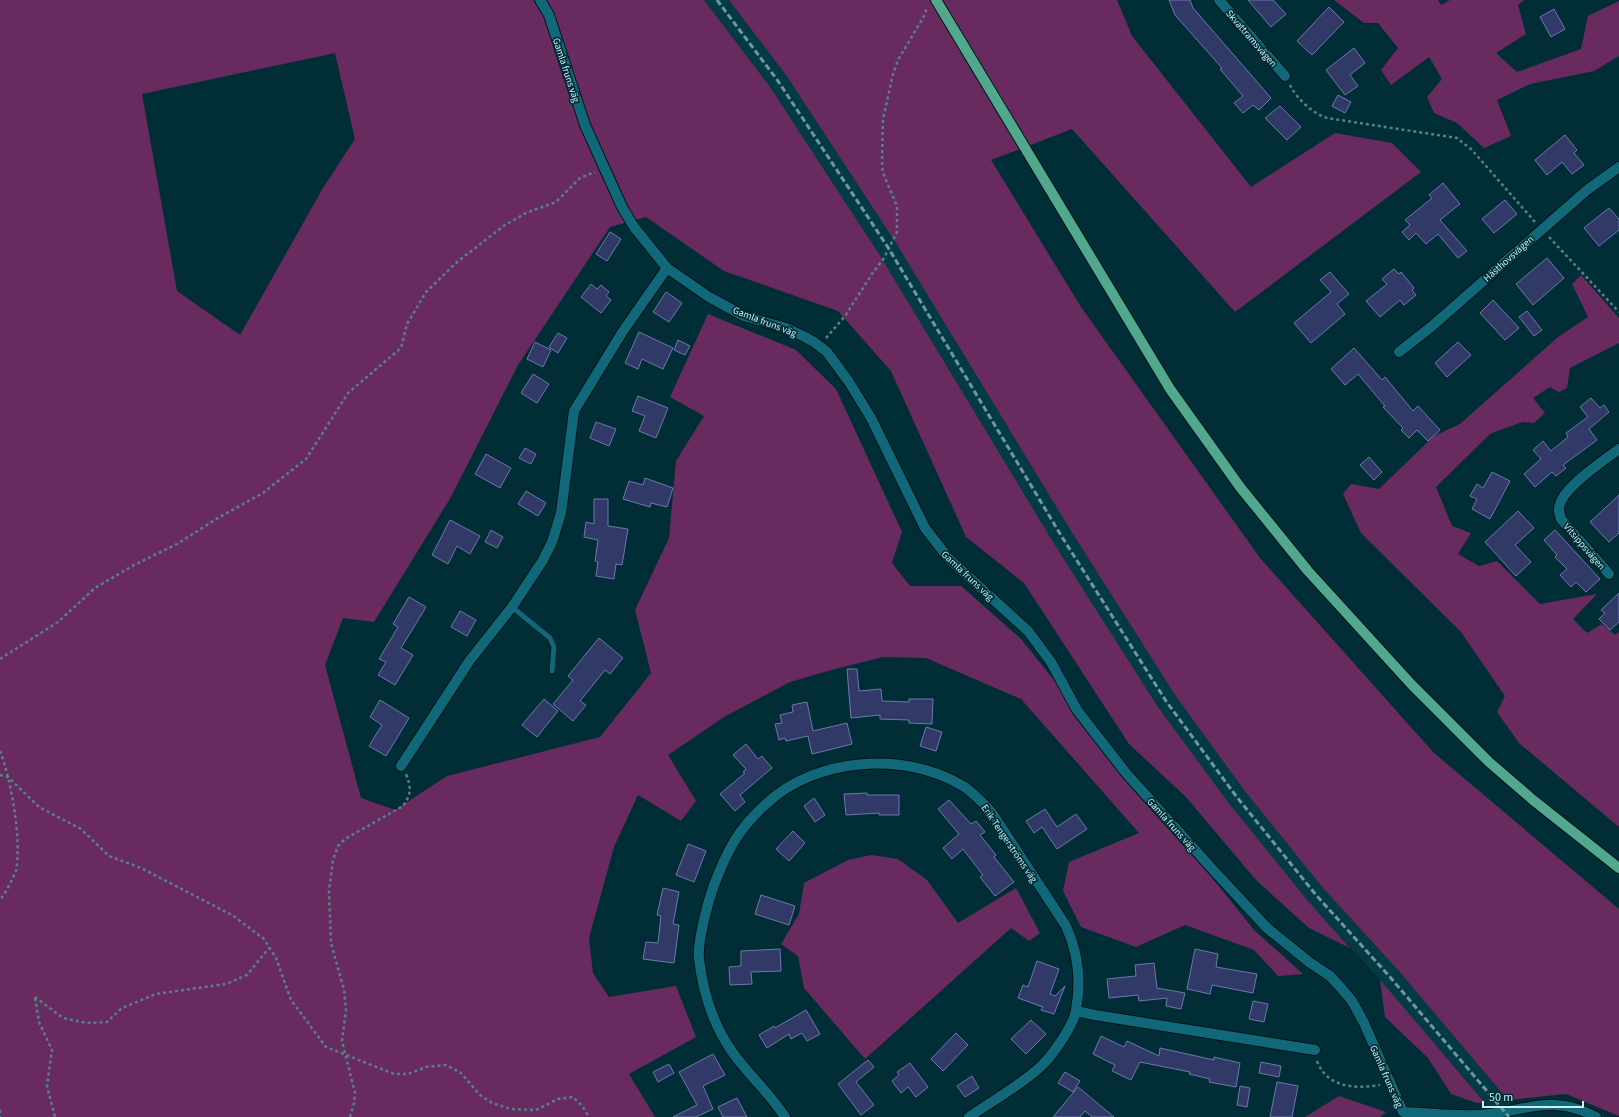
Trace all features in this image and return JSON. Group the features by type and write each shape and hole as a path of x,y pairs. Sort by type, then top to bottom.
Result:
{"main road":[{"path":"932,3 1170,389 1240,487 1308,571 1412,686 1488,762 1533,800 1619,868"}],"street":[{"name":"Gamla fruns väg","path":"540,0 549,15 585,125 622,207 634,227 667,268 709,297 744,316 786,328 803,336 827,352 850,382 867,412 925,528 938,547 949,559 1028,631 1051,662 1082,716 1126,773 1215,872 1268,928 1309,962 1330,976 1352,1002 1364,1023 1390,1082 1400,1114"},
{"name":"Skvattramsvägen","path":"1219,0 1285,76"},
{"name":"Hästhovsvägen","path":"1399,352 1432,326 1587,190 1619,167"},
{"path":"401,766 470,660 512,606 543,560 552,542 561,513 574,411 622,331 667,268"},
{"name":"Vitsippsvägen","path":"1609,574 1561,519 1558,511 1560,502 1566,493 1619,449"},
{"name":"Erik Tengerströms väg","path":"785,1117 733,1053 719,1031 708,1002 699,957 708,900 725,857 737,836 750,819 767,802 790,787 812,776 850,764 879,763 894,764 937,774 962,786 978,798 992,813 1066,926 1076,956 1078,977 1076,1011 1067,1031 1051,1055 1040,1068 969,1117"},
{"path":"1076,1011 1315,1050"},
{"path":"1400,1114 1477,1115 1496,1113 1540,1104 1563,1105 1583,1110 1596,1117"}],"lane":[{"path":"512,606 550,638 554,647 552,671"}],"path":[{"path":"820,346 845,316 884,258 897,232 897,206 883,173 883,119 893,74 898,60 932,3"},
{"path":"1285,76 1292,88 1311,110 1318,115 1352,123 1457,138 1472,150 1541,229 1619,312"},
{"path":"0,659 58,622 95,588 134,565 177,544 218,518 263,493 306,459 348,393 401,348 407,324 426,292 456,262 505,225 526,213 556,202 580,178 604,167"},
{"path":"0,751 5,763 8,777 17,831 16,870 0,900"},
{"path":"350,1117 355,1093 342,1041 346,1010 344,990 331,943 329,891 333,860 338,846 345,839 403,806 409,798 410,787 406,774 401,766"},
{"path":"0,774 8,777 39,807 81,829 109,856 142,868 232,915 264,939 276,958 291,1000 326,1047 394,1074 408,1074 426,1067 446,1065 461,1074 480,1095 492,1103 511,1109 536,1110 558,1099 573,1096 583,1107 589,1117"},
{"path":"55,1117 47,1086 52,1050 39,1022 35,997 63,1018 87,1023 107,1022 122,1008 156,994 226,984 247,975 269,948"},
{"path":"1315,1050 1320,1068 1325,1076 1335,1081 1357,1088 1382,1085 1390,1082"},
{"path":"0,1110 0,1117"}],"shaded area":[{"path":"0,0 704,0 770,87 879,254 1053,542 1158,707 1228,802 1308,901 1350,948 1309,928 1256,880 1186,797 1129,744 1024,583 966,537 891,371 838,311 724,271 646,217 610,227 518,365 451,497 374,622 343,618 325,665 361,798 395,810 447,776 600,737 651,673 635,610 669,538 676,461 704,416 670,397 708,314 796,350 836,389 902,532 892,563 910,586 961,586 1021,639 1254,930 1303,974 1278,976 1254,950 1185,925 1136,947 1081,927 1063,891 1069,862 1139,833 1021,699 926,658 883,657 790,682 724,717 668,755 696,801 681,821 638,795 614,847 589,938 593,973 609,997 676,986 696,1037 629,1074 655,1117 0,1117","holes":["335,53 355,139 323,188 240,335 177,291 142,94"]},
{"path":"704,0 729,0 786,75 896,243 1071,531 1175,695 1244,790 1323,888 1398,970 1522,1117 1497,1117 1383,983 1308,901 1228,802 1158,707 1053,542 879,254 770,87"},
{"path":"729,0 1117,0 1132,36 1251,187 1335,133 1392,143 1421,172 1235,312 1072,129 991,160 1081,307 1260,558 1434,753 1619,909 1619,1116 1566,1094 1508,1100 1398,970 1323,888 1244,790 1175,695 1071,531 896,243 786,75"},
{"path":"1334,0 1438,0 1441,5 1450,0 1524,0 1518,5 1526,34 1496,53 1517,72 1581,49 1588,16 1619,1 1619,56 1594,71 1530,84 1497,100 1511,136 1484,148 1457,123 1434,113 1427,97 1442,79 1429,57 1391,85 1381,70 1398,48 1378,23 1364,23"},
{"path":"1581,275 1619,318 1619,343 1570,368 1567,388 1559,392 1550,387 1533,398 1545,413 1534,423 1522,422 1490,434 1436,487 1452,526 1471,533 1458,554 1479,566 1497,561 1540,604 1597,594 1573,619 1587,633 1602,624 1615,635 1619,632 1619,827 1519,743 1497,712 1505,696 1461,632 1361,533 1343,494 1351,484 1379,489 1434,436 1460,424 1558,337 1588,317 1572,284"},
{"path":"871,855 898,859 927,880 958,923 1016,888 1040,933 1029,941 1011,928 865,1059 804,988 798,956 781,944 799,914 804,883 848,860"},
{"path":"1380,980 1484,1102 1477,1103 1451,1094 1428,1058 1385,1017"},
{"path":"1339,1096 1386,1112 1380,1117 1305,1117"}],"building":[{"path":"1169,0 1190,0 1193,8 1271,98 1259,110 1253,105 1243,113 1234,103 1243,96 1220,69 1222,68 1175,15"},
{"path":"1248,0 1273,0 1286,14 1271,27"},
{"path":"1329,7 1344,22 1312,55 1297,41"},
{"path":"1554,9 1565,29 1551,37 1540,17"},
{"path":"1354,48 1365,63 1350,75 1358,86 1345,95 1326,70"},
{"path":"1338,95 1351,102 1345,113 1332,106"},
{"path":"1280,106 1301,127 1287,140 1265,118"},
{"path":"1565,135 1577,150 1574,153 1584,165 1572,174 1562,162 1547,175 1535,160"},
{"path":"1443,183 1460,204 1440,220 1467,251 1458,258 1438,234 1426,244 1416,233 1409,240 1402,232 1410,225 1405,220 1432,198 1429,195"},
{"path":"1505,200 1517,214 1494,233 1482,219"},
{"path":"1609,208 1619,219 1619,230 1599,246 1584,228"},
{"path":"610,232 621,239 607,261 596,254"},
{"path":"1547,258 1564,278 1533,305 1516,284"},
{"path":"1394,269 1399,274 1401,272 1414,288 1412,290 1416,295 1404,305 1400,300 1380,317 1366,301 1387,284 1382,279"},
{"path":"1330,272 1349,294 1337,304 1345,314 1311,343 1294,323 1331,292 1320,280"},
{"path":"591,284 597,289 601,285 609,292 606,296 611,300 601,313 581,297"},
{"path":"666,292 682,303 669,322 653,312"},
{"path":"1493,300 1519,328 1505,340 1480,313"},
{"path":"1527,311 1542,330 1534,336 1519,317"},
{"path":"639,332 673,348 663,369 642,359 638,369 625,363"},
{"path":"558,333 567,338 558,353 549,347"},
{"path":"678,340 690,346 685,355 674,350"},
{"path":"535,342 551,350 543,367 527,359"},
{"path":"1458,342 1471,355 1447,377 1435,363"},
{"path":"1354,348 1382,380 1385,377 1413,411 1418,406 1440,430 1428,441 1417,430 1409,438 1401,430 1403,428 1383,407 1385,406 1358,374 1345,385 1331,369"},
{"path":"533,374 549,384 537,403 521,393"},
{"path":"638,396 668,408 656,438 639,431 645,416 632,411"},
{"path":"1591,398 1600,408 1604,405 1609,412 1589,429 1597,440 1563,465 1566,468 1556,476 1552,472 1535,487 1524,474 1541,459 1533,450 1543,441 1551,451 1568,437 1566,433 1588,417 1580,407"},
{"path":"596,422 616,429 609,446 590,438"},
{"path":"525,448 536,454 531,464 519,458"},
{"path":"486,454 511,468 500,488 475,474"},
{"path":"1369,457 1382,472 1374,480 1360,465"},
{"path":"1492,472 1510,481 1490,519 1472,509 1477,499 1470,496 1477,484 1483,488"},
{"path":"645,478 673,488 667,507 651,503 650,507 623,499 629,481 643,485"},
{"path":"526,491 546,503 538,516 518,504"},
{"path":"1619,495 1619,533 1609,542 1590,522"},
{"path":"594,499 608,499 608,526 628,529 622,565 616,564 614,579 596,576 598,562 595,561 598,540 584,537 586,522 594,524"},
{"path":"1518,511 1534,528 1515,545 1531,562 1516,576 1485,542"},
{"path":"450,520 480,536 470,554 457,546 448,564 432,555"},
{"path":"491,530 503,537 497,548 485,542"},
{"path":"1555,530 1600,579 1586,592 1576,582 1571,587 1560,575 1567,569 1555,557 1557,555 1544,540"},
{"path":"1619,593 1619,622 1610,630 1599,619 1605,613 1601,610"},
{"path":"409,597 426,607 401,648 413,655 395,685 378,675 386,662 379,659 398,627 393,624"},
{"path":"460,611 476,620 467,636 451,627"},
{"path":"599,638 623,658 610,674 605,670 580,701 586,705 573,721 553,704 573,680 568,676"},
{"path":"847,669 857,669 859,691 881,689 882,701 909,702 909,699 933,699 932,724 909,723 909,720 880,719 880,715 851,718"},
{"path":"544,699 558,711 537,737 522,725"},
{"path":"380,700 409,718 386,756 369,746 382,725 370,717"},
{"path":"807,702 813,731 847,723 852,744 812,754 808,736 786,741 785,738 779,740 775,724 782,723 780,715 793,712 792,705"},
{"path":"926,727 942,732 936,751 920,746"},
{"path":"746,744 758,759 762,756 772,768 740,795 745,802 735,811 720,794 745,773 743,772 746,769 733,755"},
{"path":"867,793 867,795 899,795 899,815 879,815 879,813 846,815 844,794"},
{"path":"814,798 825,815 815,822 804,806"},
{"path":"949,800 971,824 976,821 985,832 980,835 996,855 994,857 1014,882 995,896 980,877 983,875 963,849 952,859 943,848 959,834 938,809"},
{"path":"1045,809 1057,827 1076,814 1087,829 1057,849 1042,827 1034,833 1026,821"},
{"path":"793,831 805,843 789,861 776,849"},
{"path":"688,844 706,851 694,882 676,875"},
{"path":"663,888 679,892 673,924 679,925 674,963 643,959 646,942 658,943 661,916 657,915"},
{"path":"761,895 795,906 789,925 755,914"},
{"path":"780,949 781,971 751,972 752,984 730,985 729,967 741,966 741,951"},
{"path":"1195,949 1218,954 1216,967 1257,974 1253,993 1212,985 1210,994 1187,989"},
{"path":"1037,961 1059,969 1050,994 1055,996 1065,986 1054,1014 1041,1010 1043,1007 1018,998 1023,985 1028,987"},
{"path":"1154,963 1157,988 1185,993 1181,1009 1166,1006 1167,998 1139,1001 1138,995 1109,998 1107,979 1136,976 1135,965"},
{"path":"1253,1001 1268,1004 1264,1022 1249,1019"},
{"path":"806,1010 820,1034 807,1041 802,1033 791,1039 789,1034 767,1048 759,1035 774,1026 775,1028"},
{"path":"1031,1020 1046,1034 1026,1054 1011,1039"},
{"path":"956,1033 968,1045 943,1071 931,1059"},
{"path":"1101,1036 1124,1047 1127,1041 1159,1056 1160,1048 1214,1060 1214,1057 1240,1063 1236,1087 1209,1082 1210,1079 1189,1074 1190,1072 1140,1062 1131,1080 1112,1071 1115,1065 1093,1054"},
{"path":"713,1054 725,1075 703,1086 713,1109 696,1117 673,1117 697,1105 679,1072"},
{"path":"868,1060 874,1067 856,1082 874,1105 861,1115 838,1084"},
{"path":"1261,1062 1281,1066 1279,1077 1259,1073"},
{"path":"910,1063 928,1087 916,1097 908,1087 901,1093 892,1081 899,1075 897,1072"},
{"path":"669,1064 674,1073 658,1082 653,1072"},
{"path":"1065,1072 1080,1081 1073,1092 1058,1083"},
{"path":"972,1076 979,1088 965,1097 957,1086"},
{"path":"1277,1082 1298,1086 1292,1117 1270,1117"},
{"path":"1240,1086 1250,1088 1247,1107 1237,1105"},
{"path":"1078,1087 1114,1117 1092,1117 1085,1111 1080,1117 1053,1117"},
{"path":"737,1098 747,1117 723,1117 718,1107"}],"railway":[{"path":"717,0 778,81 889,249 1062,537 1166,701 1236,796 1316,895 1390,977 1509,1117"}]}
